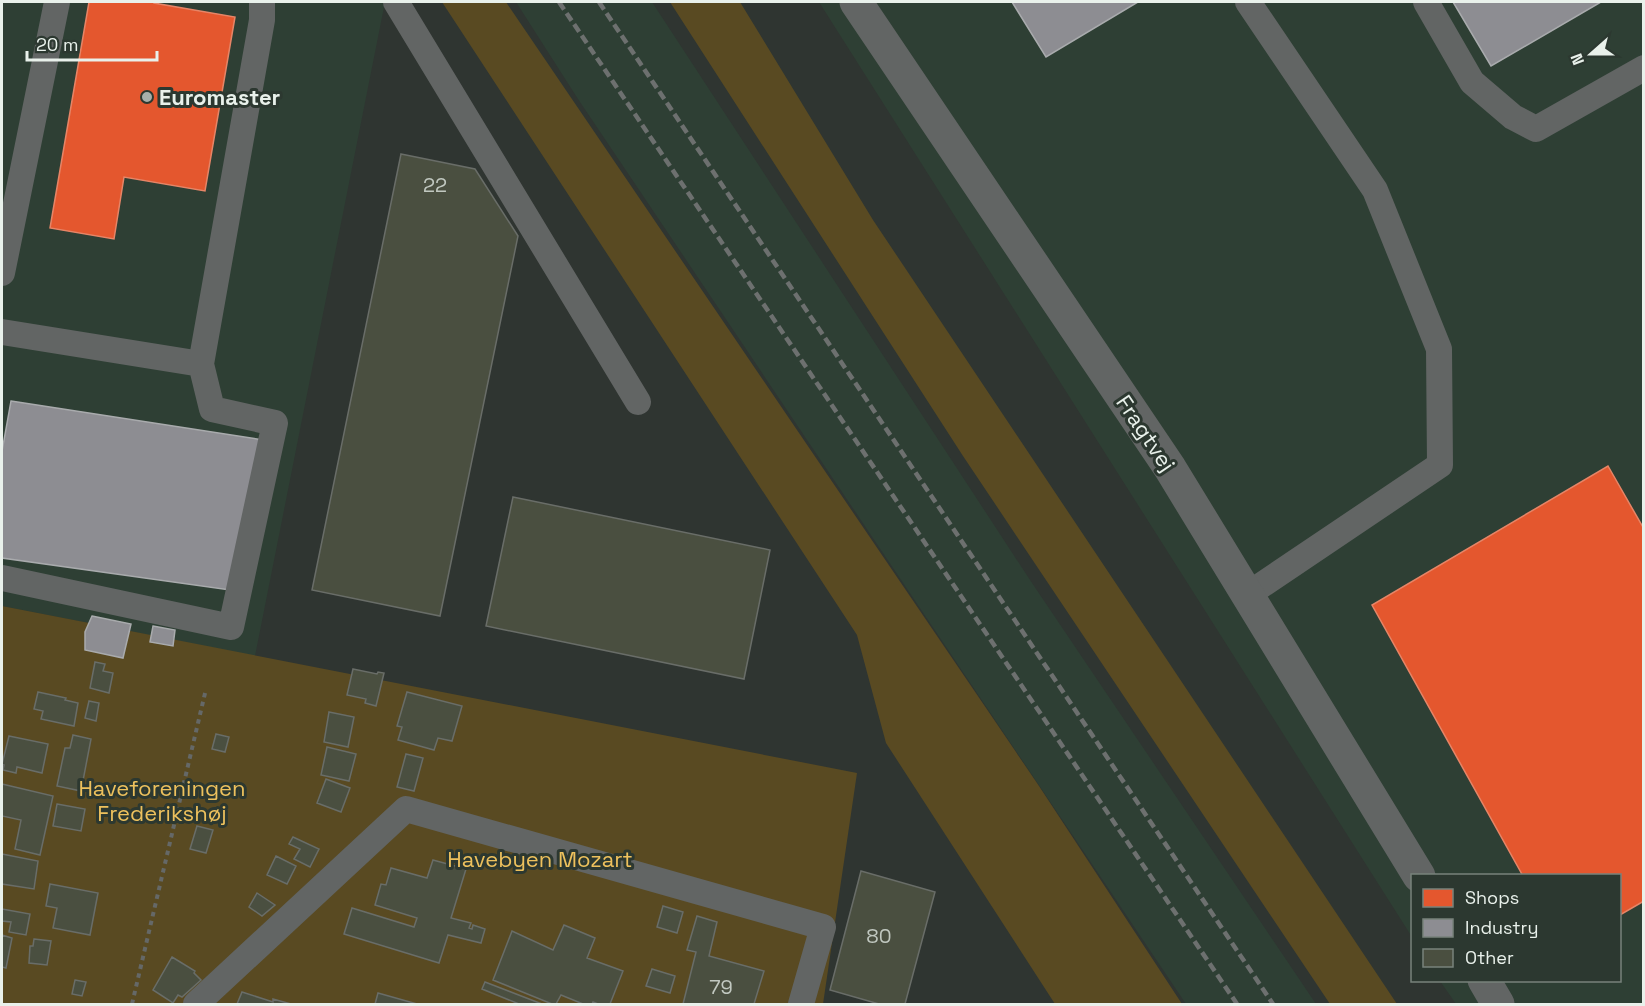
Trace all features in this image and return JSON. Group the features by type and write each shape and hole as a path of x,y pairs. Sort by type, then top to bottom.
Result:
{"street":[{"name":"Fragtvej","path":"856,2 1170,468 1418,874"},
{"path":"1485,982 1498,1005"}],"lane":[{"path":"2,273 57,2"},
{"path":"396,2 638,402"},
{"path":"1247,595 1440,465 1439,349 1375,190 1248,2"},
{"path":"1426,2 1472,82 1513,117 1536,129 1644,68"},
{"path":"2,578 231,627 275,423 212,409 201,364 262,11"},
{"path":"2,332 201,364"},
{"path":"196,1005 406,809 823,927 801,1005"}],"path":[{"path":"132,1005 206,689"}],"shaded area":[{"path":"2,2 385,2 255,656 2,606"},
{"path":"516,2 652,2 1030,580 1316,1004 1186,1004 578,99"},
{"path":"819,2 1643,2 1643,1004 1456,1004 1441,982 1621,982 1621,874 1411,874 1411,935"}],"green space":[{"path":"442,2 506,2 1039,786 1182,1004 1055,1004 886,743 857,635"},
{"path":"670,2 740,2 873,220 1397,1004 1330,1004 963,456"},
{"path":"2,606 857,773 823,1004 2,1004"}],"building: Shops":[{"name":"Euromaster","path":"89,2 154,2 235,17 205,191 124,177 114,239 50,228"},
{"path":"1608,466 1644,529 1644,901 1621,914 1621,874 1522,874 1372,605"}],"building: Industry":[{"path":"1012,2 1138,2 1046,57"},
{"path":"1453,2 1601,2 1491,66"},
{"path":"11,401 264,440 230,590 2,558 2,451"},
{"path":"92,616 131,624 123,658 85,650 85,632"},
{"path":"153,626 175,630 173,646 150,642"}],"building: Other":[{"path":"401,154 475,169 518,236 440,616 312,590"},
{"path":"513,497 770,550 744,679 486,626"},
{"path":"95,662 105,664 103,671 113,673 109,693 90,688"},
{"path":"353,669 377,674 378,672 384,673 376,706 365,703 366,699 347,695"},
{"path":"38,692 78,703 74,726 41,719 43,711 34,709"},
{"path":"407,692 462,706 452,741 438,738 434,750 398,740 402,727 397,726"},
{"path":"89,701 99,703 96,721 85,718"},
{"path":"329,712 354,717 348,747 324,742"},
{"path":"216,734 229,737 225,752 212,749"},
{"path":"73,735 91,739 81,791 57,786 65,748 70,748"},
{"path":"9,736 48,744 42,773 17,767 16,773 3,770 4,765 2,764"},
{"path":"327,747 356,754 349,781 321,775"},
{"path":"406,754 423,758 414,791 397,787"},
{"path":"326,779 350,788 341,812 317,803"},
{"path":"2,784 53,796 40,855 15,849 21,820 2,816"},
{"path":"57,804 85,809 81,831 53,826"},
{"path":"197,826 213,830 206,853 190,849"},
{"path":"293,837 319,849 310,867 294,859 300,849 289,844"},
{"path":"2,854 38,861 34,889 2,884"},
{"path":"276,856 296,866 287,884 267,875"},
{"path":"433,860 466,869 451,918 471,923 469,928 472,929 473,925 485,929 481,943 448,935 439,963 344,934 352,908 414,927 417,918 375,905 381,884 386,885 391,868 427,878"},
{"path":"861,871 935,892 905,1004 879,1004 830,990"},
{"path":"50,884 98,893 90,935 53,928 57,908 46,906"},
{"path":"257,893 275,905 262,916 249,907"},
{"path":"663,906 683,912 677,933 657,927"},
{"path":"2,909 30,914 26,935 9,932 11,922 2,921"},
{"path":"697,916 717,922 709,956 764,971 754,1004 683,1004 696,952 687,950"},
{"path":"564,925 595,938 587,958 623,971 610,1004 593,1002 583,1004 561,995 556,1004 552,1004 493,980 512,931 553,950"},
{"path":"2,935 12,938 6,968 2,967"},
{"path":"34,939 51,941 47,965 29,963 30,946 33,946"},
{"path":"172,957 195,971 194,973 201,980 182,997 178,995 173,1003 153,990"},
{"path":"652,969 675,976 670,993 646,986"},
{"path":"75,980 86,982 82,996 72,994"},
{"path":"485,982 542,1004 519,1004 482,989"},
{"path":"242,992 273,1002 273,999 291,1004 237,1004"},
{"path":"378,993 417,1004 375,1004"}],"railway":[{"path":"559,2 1237,1004"},
{"path":"599,2 1273,1004"}],"place":[{"name":"Euromaster","path":"147,97"}],"park label":[{"name":"Haveforeningen Frederikshøj","path":"162,800"},
{"name":"Havebyen Mozart","path":"540,859"}]}
